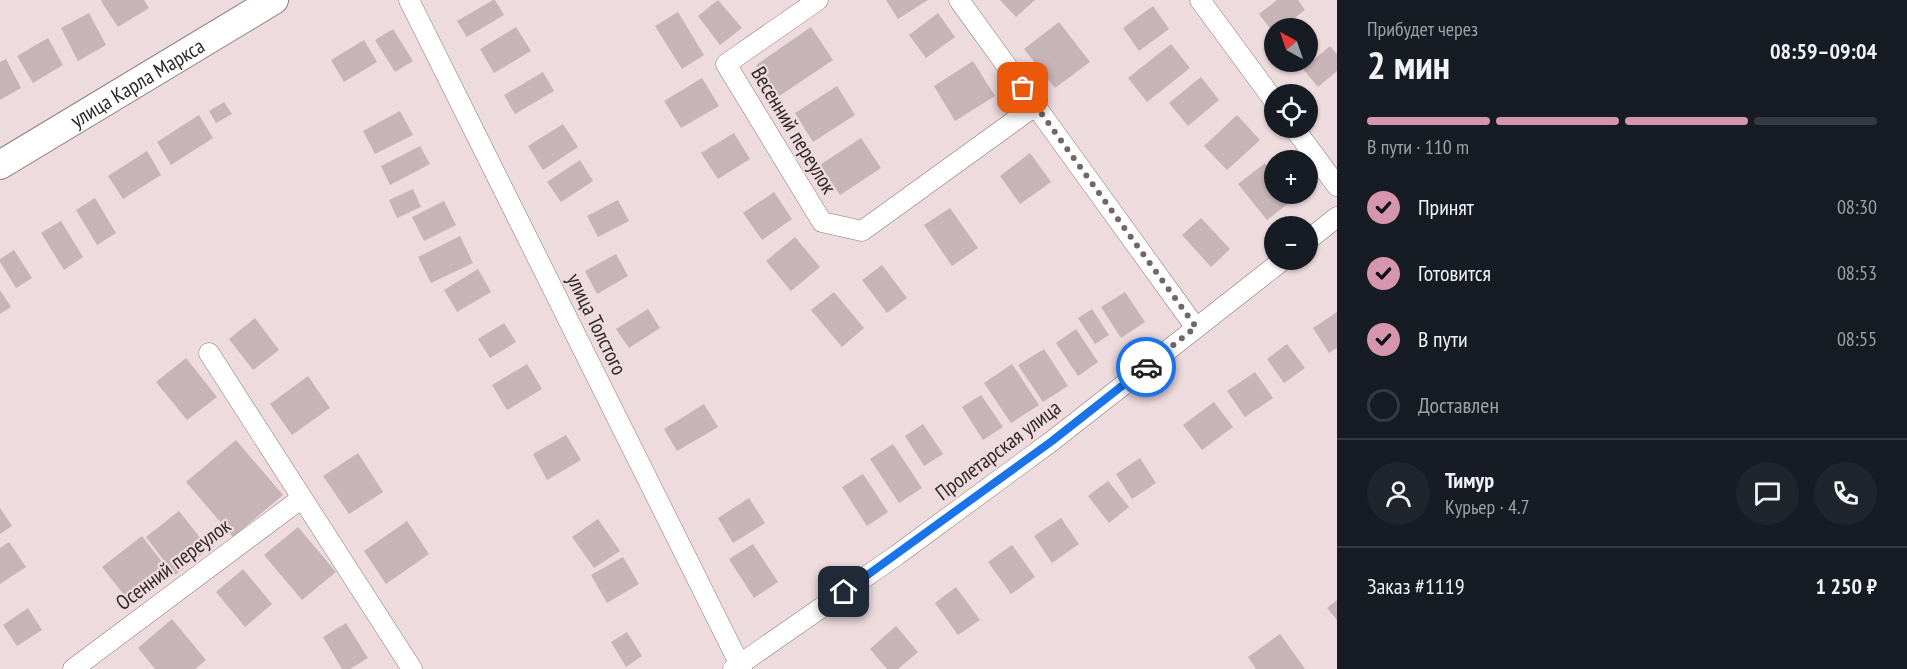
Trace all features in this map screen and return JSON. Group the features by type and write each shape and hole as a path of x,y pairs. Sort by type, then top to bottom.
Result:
{"main road":[{"name":"улица Карла Маркса","path":"0,165 274,0"}],"street":[{"name":"улица Толстого","path":"409,0 738,668"},
{"name":"Весенний переулок","path":"818,0 726,64 822,222 862,231 1035,106"},
{"path":"959,0 1196,327"},
{"path":"1200,0 1264,87"},
{"path":"1301,138 1337,186"},
{"path":"1318,232 1337,217"},
{"name":"Пролетарская улица","path":"738,668 988,488 1270,270"},
{"path":"209,353 412,669"},
{"name":"Осенний переулок","path":"73,669 302,498"}],"building":[{"path":"144,0 149,8 118,27 101,1"},
{"path":"493,0 504,15 467,37 457,21"},
{"path":"718,0 742,28 720,45 698,16"},
{"path":"886,0 928,0 898,19"},
{"path":"1000,0 1035,0 1016,17"},
{"path":"1277,0 1298,0 1305,10 1294,18 1264,18 1264,21 1259,14"},
{"path":"1153,6 1169,29 1139,51 1123,28"},
{"path":"678,12 704,55 682,69 655,26"},
{"path":"89,13 106,45 78,61 61,28"},
{"path":"938,13 955,37 926,58 909,35"},
{"path":"1059,22 1090,62 1055,88 1024,49"},
{"path":"516,27 531,51 494,73 480,49"},
{"path":"811,27 833,60 778,97 756,65"},
{"path":"393,29 413,61 395,72 375,40"},
{"path":"48,38 63,65 33,83 17,56"},
{"path":"364,40 377,62 344,82 331,60"},
{"path":"1171,44 1190,68 1147,102 1128,78"},
{"path":"1330,46 1337,54 1337,71 1318,87 1318,84 1306,72 1318,72 1318,56"},
{"path":"6,59 21,88 0,100 0,62"},
{"path":"973,61 995,96 955,121 934,86"},
{"path":"543,72 554,91 515,114 504,95"},
{"path":"1201,77 1219,100 1188,126 1169,103"},
{"path":"702,78 719,106 681,128 664,101"},
{"path":"837,86 855,115 813,142 795,113"},
{"path":"224,102 232,114 216,123 209,111"},
{"path":"400,111 413,135 375,154 363,131"},
{"path":"199,115 213,138 171,165 157,142"},
{"path":"1237,115 1260,140 1227,170 1204,146"},
{"path":"563,124 578,147 543,170 528,146"},
{"path":"734,133 750,159 718,179 701,153"},
{"path":"861,138 881,168 840,195 820,165"},
{"path":"420,146 430,164 390,185 381,166"},
{"path":"147,151 161,175 123,199 108,176"},
{"path":"1030,153 1051,182 1020,204 1000,176"},
{"path":"580,160 593,181 561,202 547,182"},
{"path":"1264,164 1264,204 1288,204 1272,216 1264,216 1238,184"},
{"path":"413,189 421,207 397,218 389,200"},
{"path":"774,192 792,219 762,240 743,213"},
{"path":"95,198 116,233 97,245 76,210"},
{"path":"618,200 629,221 598,237 587,216"},
{"path":"444,201 456,225 424,241 412,217"},
{"path":"950,208 978,248 952,266 924,225"},
{"path":"1201,218 1230,249 1211,267 1182,235"},
{"path":"61,221 83,257 64,270 41,233"},
{"path":"460,236 473,263 431,283 418,257"},
{"path":"795,237 820,267 791,291 766,261"},
{"path":"14,250 32,278 16,288 0,262 0,259"},
{"path":"616,254 628,276 597,294 585,271"},
{"path":"882,265 907,298 887,313 862,280"},
{"path":"478,269 491,292 457,312 444,290"},
{"path":"0,290 11,307 0,314"},
{"path":"834,292 864,328 842,347 811,310"},
{"path":"1125,292 1145,322 1121,338 1101,307"},
{"path":"648,309 660,328 629,348 616,329"},
{"path":"1092,309 1109,335 1095,344 1078,318"},
{"path":"1337,312 1337,348 1329,353 1313,328"},
{"path":"255,318 279,350 253,370 229,339"},
{"path":"504,323 516,342 490,358 478,339"},
{"path":"1076,329 1098,362 1078,376 1056,343"},
{"path":"1287,344 1305,368 1284,383 1267,359"},
{"path":"1044,349 1068,386 1043,402 1018,365"},
{"path":"186,358 217,397 187,420 156,382"},
{"path":"527,364 542,389 507,410 492,385"},
{"path":"1012,364 1039,405 1011,423 984,383"},
{"path":"1255,372 1273,398 1245,417 1227,391"},
{"path":"308,376 330,408 292,435 270,404"},
{"path":"981,395 1003,427 983,440 962,407"},
{"path":"1214,402 1233,427 1202,450 1183,425"},
{"path":"704,404 718,427 677,451 664,429"},
{"path":"923,424 943,454 924,466 905,436"},
{"path":"566,435 581,460 547,480 533,454"},
{"path":"236,440 283,495 233,537 186,482"},
{"path":"893,444 922,488 899,503 870,459"},
{"path":"358,453 383,492 349,514 323,476"},
{"path":"1140,458 1156,483 1132,499 1116,474"},
{"path":"863,474 888,512 867,526 842,487"},
{"path":"1108,481 1129,507 1109,523 1088,496"},
{"path":"749,498 765,523 733,543 718,518"},
{"path":"0,508 12,526 0,534"},
{"path":"179,511 209,549 175,575 146,537"},
{"path":"1061,518 1079,544 1052,563 1034,536"},
{"path":"598,519 620,551 594,568 572,537"},
{"path":"407,521 429,554 386,584 364,551"},
{"path":"298,527 336,572 302,600 264,555"},
{"path":"142,536 172,575 132,605 102,567"},
{"path":"9,542 26,567 0,584 0,548"},
{"path":"753,544 778,582 754,598 729,559"},
{"path":"1012,545 1035,577 1011,594 988,562"},
{"path":"623,557 639,584 607,603 591,575"},
{"path":"243,569 272,604 245,627 216,592"},
{"path":"956,587 980,620 958,635 935,603"},
{"path":"1337,600 1337,620 1327,608"},
{"path":"28,608 42,630 17,646 3,625"},
{"path":"172,619 206,660 195,669 155,669 138,648"},
{"path":"346,623 368,658 350,669 342,669 323,637"},
{"path":"896,626 918,652 898,669 887,669 870,649"},
{"path":"627,632 642,656 626,667 611,642"},
{"path":"1280,634 1305,669 1256,669 1248,657"}],"way so far":[{"path":"1023,88 1196,327 1146,367"}],"route":[{"path":"844,592 1052,441 1146,367"}]}
